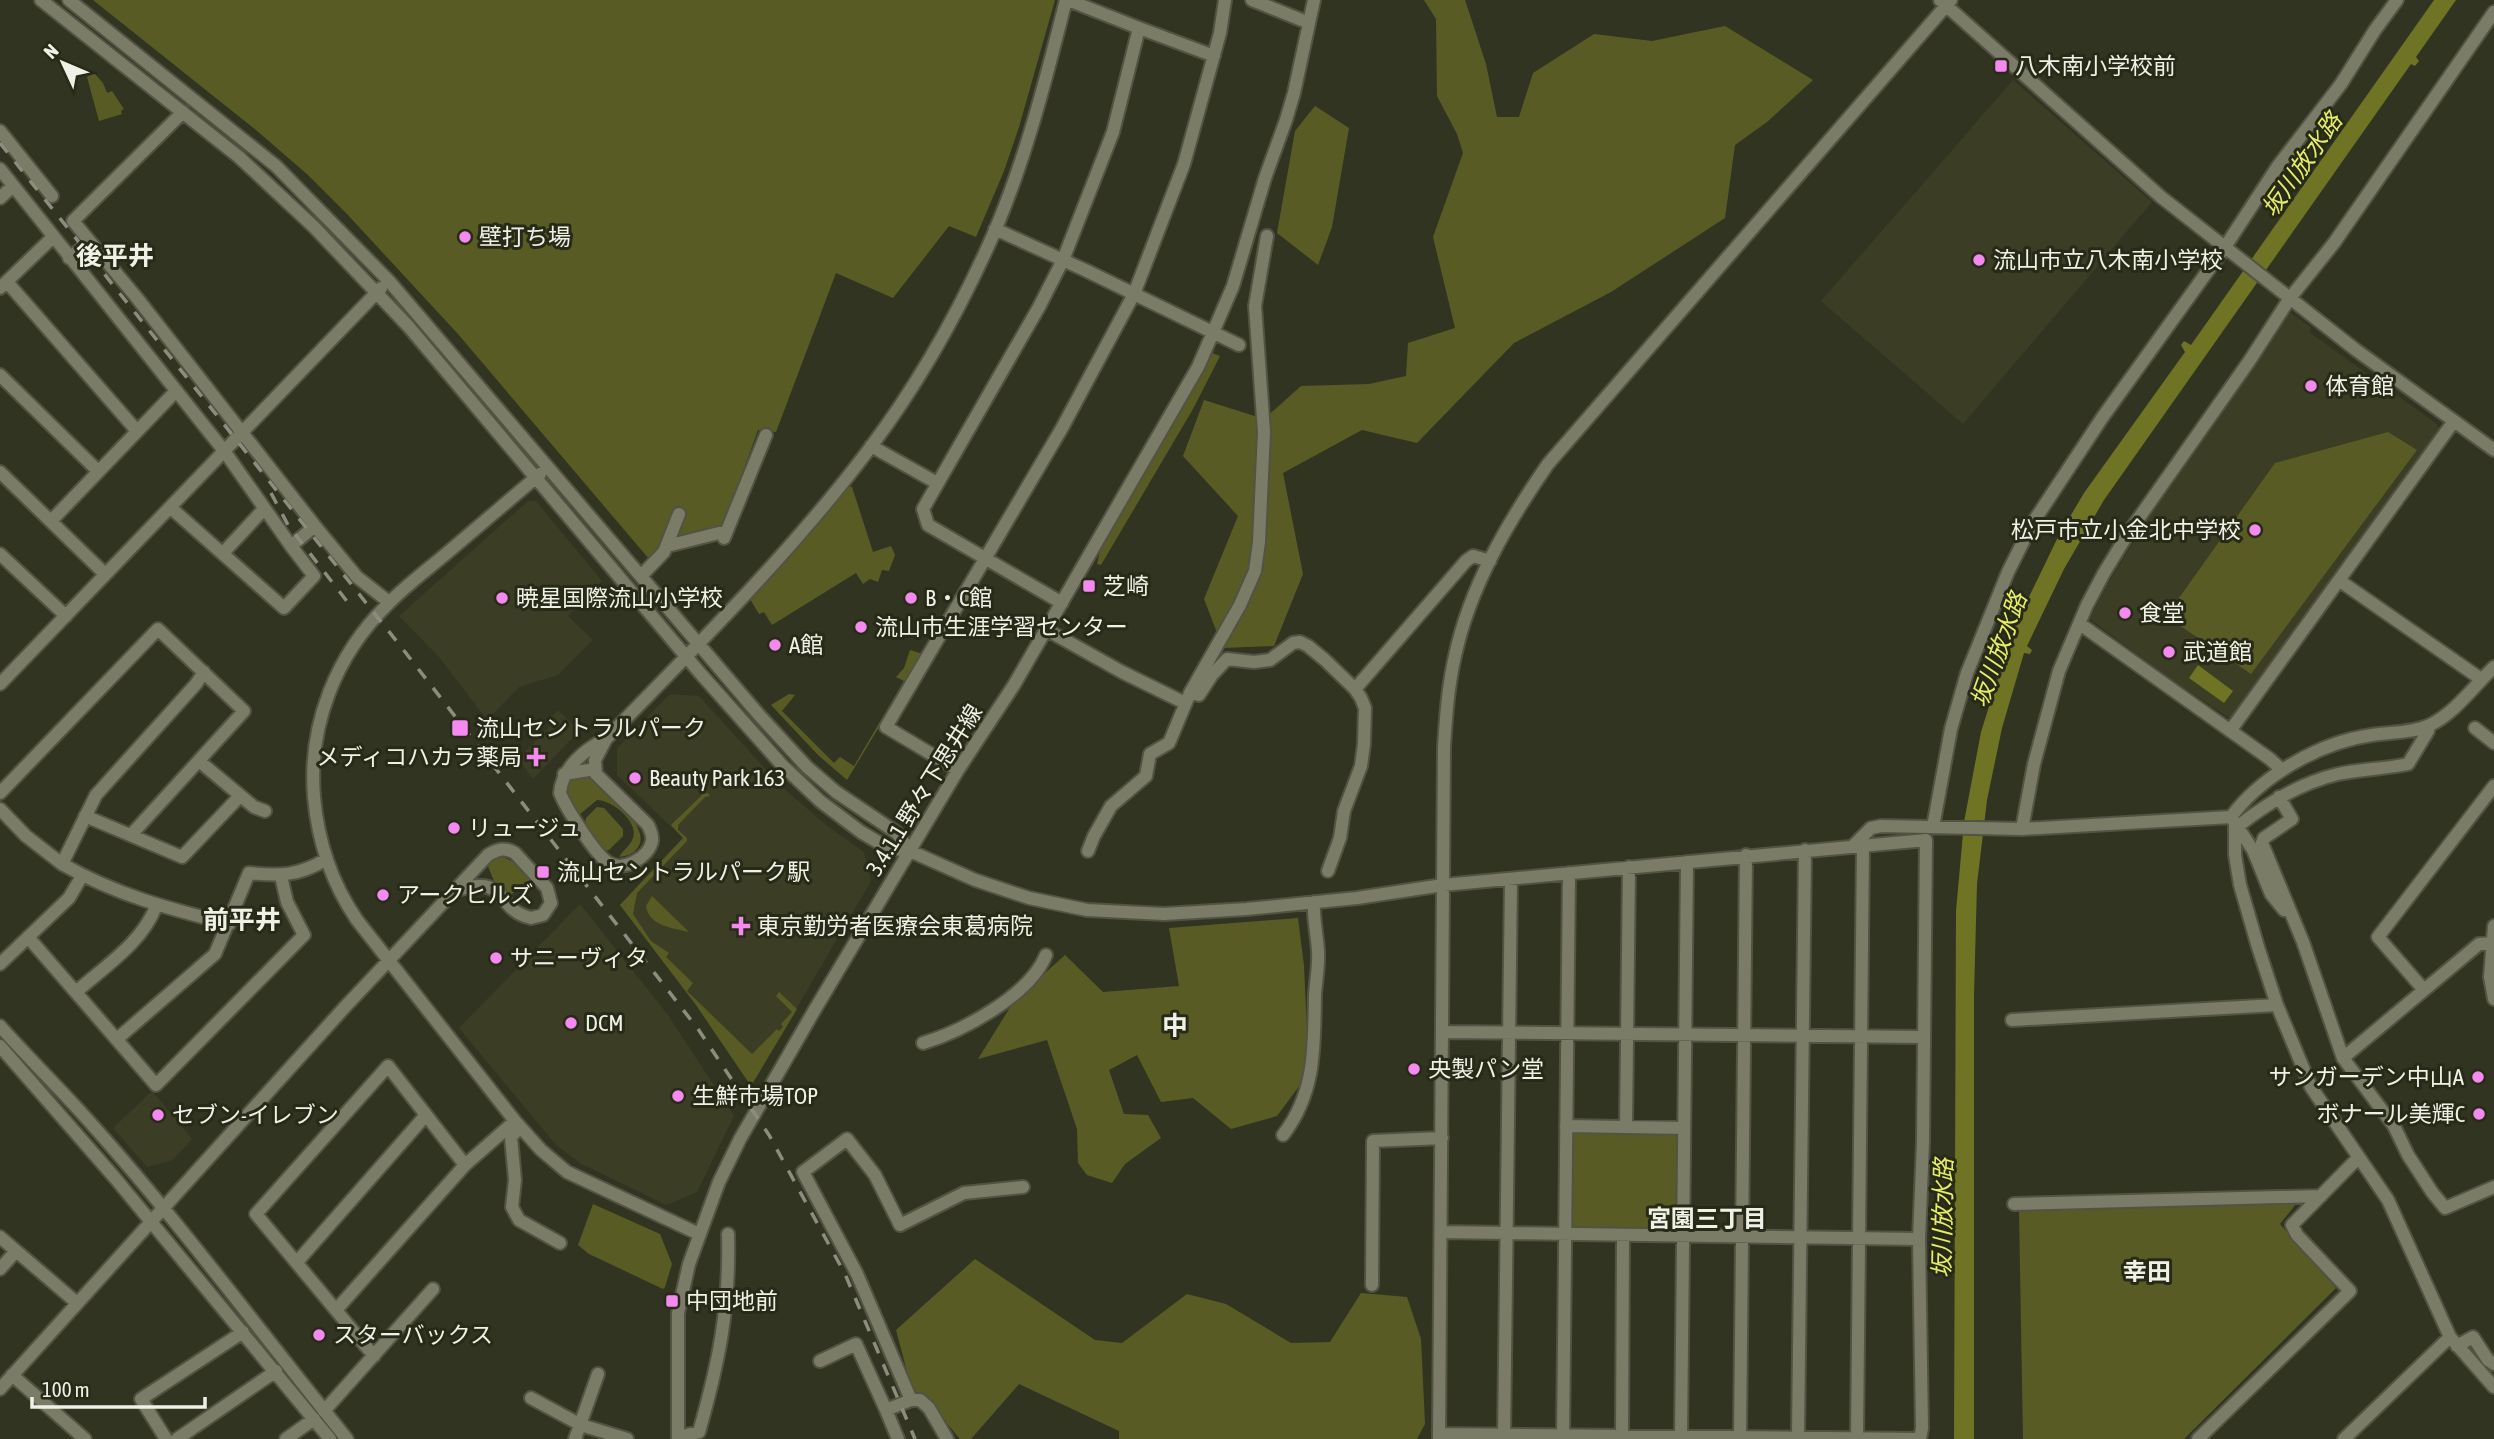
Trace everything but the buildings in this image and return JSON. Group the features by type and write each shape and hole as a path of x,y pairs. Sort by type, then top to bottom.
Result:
{"street":[{"path":"41,0 264,179 377,292 775,757 820,801 861,832 888,848 910,851 1001,889 1030,898 1087,910 1164,914 1314,902 1443,885 1926,840 1919,1239 1920,1439 1439,1436 1443,1032 1443,885 1444,747 1451,676 1460,635 1490,561 1513,518 1548,464 1945,2 2161,197 2356,350 2494,450"},
{"path":"69,0 276,166 389,281 760,716 807,766 836,792 897,833 910,851"},
{"path":"606,738 592,745 564,774 560,793 603,859 615,866 631,864 649,848 652,834 648,825 600,780 595,769 595,760 606,738 791,543 871,446 934,349 967,289 995,229 1033,125 1067,0 1214,57"},
{"path":"958,770 886,727 1062,428 1134,294 1185,164 1214,57 1225,0"},
{"path":"1252,0 1309,23"},
{"name":"3.4.1.1 野々下思井線","path":"678,1438 678,1313 699,1234 719,1182 740,1139 958,770 1047,630 1175,408 1213,334 1233,286 1294,93 1314,0"},
{"path":"1938,827 1951,729 1964,684 1985,625 2032,524 2063,474 2228,250 2278,166 2341,84 2375,30 2398,0"},
{"path":"2019,829 2059,671 2104,573 2129,532 2250,360 2287,296 2318,265 2494,12"},
{"path":"1062,603 928,525 923,509 1039,307 1063,260 1113,132 1139,28"},
{"path":"183,112 73,221 357,577 389,602"},
{"path":"0,131 52,195"},
{"path":"0,169 225,452 314,576 284,608 171,508"},
{"path":"0,198 13,186"},
{"path":"995,229 1239,345"},
{"path":"1088,851 1111,806 1146,776 1150,754 1169,743 1187,698 1248,589 1258,556 1264,432 1255,306 1267,236"},
{"path":"53,237 3,285 137,431"},
{"path":"69,258 90,242"},
{"path":"0,684 389,281"},
{"path":"0,375 98,471"},
{"path":"51,521 175,392"},
{"path":"2230,731 2454,421"},
{"path":"667,545 726,535 766,435"},
{"path":"871,446 936,483"},
{"path":"548,466 389,602 348,653 331,688 318,725 312,776 317,824 325,860 346,904 541,1150 568,1172 699,1234"},
{"path":"0,472 105,574"},
{"path":"223,553 264,509"},
{"path":"641,576 664,552 679,514"},
{"path":"291,546 315,526"},
{"path":"1354,689 1466,561 1474,556 1490,561"},
{"path":"3,562 66,616"},
{"path":"2340,581 2481,679"},
{"path":"2080,624 2281,770"},
{"path":"0,793 158,629 244,711 131,835"},
{"path":"1047,630 1122,672 1187,698 1199,695 1227,659 1254,662 1270,660 1293,643 1300,642 1325,660 1354,689 1365,708 1361,766 1344,811 1340,838 1328,871"},
{"path":"1857,1438 1862,1036 1858,845 1871,828 2019,829 2234,822 2279,797 2339,774 2408,764 2429,726 2451,709 2494,667"},
{"path":"62,864 96,795 204,672"},
{"path":"2429,726 2354,739 2281,770 2253,792 2234,822 2235,855 2240,885 2277,1005 2311,1087 2388,1200 2454,1342 2494,1387"},
{"path":"2475,728 2494,743"},
{"path":"199,761 254,807 265,811"},
{"path":"564,774 595,769"},
{"path":"2424,990 2378,937 2494,786"},
{"path":"85,816 182,857 240,796"},
{"path":"2279,797 2292,820 2264,838 2262,843 2343,1058 2394,1126 2408,1155 2445,1208 2494,1187"},
{"path":"0,809 26,836 82,876 156,906 229,924"},
{"path":"2234,822 2253,850 2271,894 2295,925"},
{"path":"0,1389 482,860 499,849 515,853 547,888 551,895 551,904 539,917 526,917 492,888 480,884 454,891"},
{"path":"1798,1437 1805,850"},
{"path":"1740,1436 1746,855"},
{"path":"117,1039 207,962 220,944 249,873 281,876 300,872 325,860"},
{"path":"482,860 492,888"},
{"path":"1681,1437 1687,862"},
{"path":"1626,1126 1629,867"},
{"path":"1563,1437 1569,873"},
{"path":"0,964 69,898 82,876"},
{"path":"28,937 156,1085 304,935 288,902 281,876"},
{"path":"1504,1436 1511,879"},
{"path":"1283,1135 1302,1103 1312,1070 1318,952 1314,902"},
{"path":"76,992 137,938 146,927 156,906"},
{"path":"2494,926 2490,976 2494,999"},
{"path":"2343,1058 2479,944 2493,943"},
{"path":"923,1043 965,1026 1024,988 1040,969 1046,955"},
{"path":"2012,1020 2277,1005"},
{"path":"0,1026 77,1108 240,1302 319,1415 330,1439"},
{"path":"1443,1032 1924,1037"},
{"path":"0,1046 276,1371 347,1439"},
{"path":"374,1356 256,1214 388,1066 465,1165"},
{"path":"297,1262 426,1115"},
{"path":"336,1310 465,1165 518,1124"},
{"path":"518,1124 511,1137 515,1180 512,1207 519,1220 560,1243"},
{"path":"1566,1126 1684,1128"},
{"path":"1372,1285 1373,1141 1442,1138"},
{"path":"911,1400 857,1274 803,1172 846,1139 875,1175 901,1226 964,1193 1023,1187"},
{"path":"2198,1439 2350,1291 2297,1235 2292,1225 2358,1158"},
{"path":"2014,1204 2321,1196"},
{"path":"1441,1232 1919,1239"},
{"path":"678,1438 699,1432 716,1374 728,1285 728,1234"},
{"path":"1622,1438 1623,1235"},
{"path":"0,1237 77,1303"},
{"path":"0,1269 16,1251"},
{"path":"290,1438 319,1415 433,1289"},
{"path":"166,1439 141,1399 243,1332"},
{"path":"2344,1439 2454,1342 2473,1337 2488,1360 2494,1364"},
{"path":"820,1361 856,1344 898,1439"},
{"path":"177,1439 276,1371"},
{"path":"575,1439 598,1374"},
{"path":"12,1376 77,1437"},
{"path":"531,1398 581,1425 627,1439"},
{"path":"886,1410 911,1400 920,1400 929,1408 947,1439"}],"shaded area":[{"path":"2434,0 2456,0 2416,57 2419,61 2415,66 2411,64 2104,500 2064,569 2027,646 2032,650 2030,654 2024,653 2002,728 1987,800 1977,884 1974,995 1974,1439 1954,1439 1956,911 1964,822 1981,732 2013,630 2058,537 2084,493 2185,352 2181,345 2184,341 2191,345"},
{"name":"流山市立八木南小学校","path":"2013,80 2152,202 1963,424 1821,301"},
{"name":"松戸市立小金北中学校","path":"2286,312 2311,327 2309,332 2437,424 2440,432 2232,720 2162,673 2090,619 2107,585 2150,515 2180,474"},
{"name":"暁星国際流山小学校","path":"528,501 536,501 602,581 568,616 593,640 558,675 519,687 487,720 440,658 399,616"},
{"path":"2198,665 2233,691 2224,703 2189,678"},
{"name":"東京勤労者医療会東葛病院","path":"670,694 699,696 780,785 826,825 864,852 871,881 751,1086 696,1005 620,905 683,838 617,775 617,748"},
{"path":"558,710 579,731 533,779 518,759 550,726 546,722"},
{"path":"580,904 668,1015 734,1116 697,1192 666,1205 580,1163 556,1145 459,1028"},
{"path":"152,1091 192,1139 173,1160 147,1167 113,1128"}],"green space":[{"path":"93,0 1055,0 1019,127 976,237 949,226 893,298 836,273 776,432 758,430 723,526 680,539 673,535 649,559 458,334 347,214 308,175 256,130"},
{"path":"1424,0 1465,0 1486,64 1497,117 1519,117 1533,73 1594,34 1652,41 1725,26 1813,80 1767,122 1735,145 1725,218 1611,292 1514,343 1417,443 1362,430 1283,473 1303,574 1274,646 1223,648 1204,599 1238,516 1183,456 1204,400 1264,419 1301,386 1369,384 1406,376 1408,343 1455,328 1433,237 1463,153 1457,134 1437,96 1436,19"},
{"path":"94,73 107,93 112,91 124,109 122,114 99,121 87,77"},
{"path":"1315,106 1349,128 1332,227 1318,265 1277,233 1295,131"},
{"path":"1212,353 1220,356 1193,409 1101,565 1097,564 1100,551"},
{"path":"2388,432 2417,450 2251,674 2179,625 2174,605 2275,463"},
{"path":"847,486 852,487 873,552 891,546 895,555 889,571 882,570 878,582 870,579 863,584 856,573 772,625 764,612 759,614 750,599 772,577"},
{"path":"910,650 923,654 847,780 818,755 771,705 789,694 795,695 782,711 834,763 840,757 854,766 904,681 896,677 904,668"},
{"path":"587,775 623,808 638,829 641,838 632,853 619,857 632,841 634,832 628,819 617,808 597,800 579,815 573,806 568,786 573,777"},
{"path":"708,793 710,796 705,797 678,825 678,830 687,841 637,893 633,914 651,941 669,953 666,957 693,983 687,991 752,1054 777,1029 779,1031 783,1027 781,1024 792,1012 776,996 779,992 797,1009 751,1086 696,1005 620,905 683,838 671,825 703,794"},
{"path":"597,807 604,808 623,829 623,836 609,850 604,851 585,825 586,818"},
{"path":"499,857 513,862 532,880 520,886 510,896 494,881 487,864 492,858"},
{"path":"652,896 689,932 656,922 646,906"},
{"path":"1298,918 1304,966 1309,1073 1277,1116 1231,1129 1193,1098 1161,1102 1137,1055 1109,1070 1124,1114 1148,1115 1161,1138 1125,1164 1112,1183 1087,1175 1078,1163 1077,1129 1047,1040 978,1059 1014,1001 1065,955 1103,992 1179,986 1169,928"},
{"path":"1575,1131 1674,1133 1678,1137 1678,1227 1674,1231 1575,1230 1570,1225 1571,1135"},
{"path":"593,1204 660,1234 672,1264 663,1289 589,1254 578,1245"},
{"path":"2296,1204 2280,1224 2336,1288 2184,1439 2023,1439 2019,1211"},
{"path":"975,1259 1095,1340 1122,1343 1187,1294 1226,1304 1291,1343 1330,1342 1361,1293 1407,1297 1421,1339 1425,1424 1417,1439 1119,1439 1119,1431 1019,1384 971,1439 960,1439 924,1396 913,1394 896,1330"}],"railway":[{"path":"0,143 402,648 698,1029 769,1135 845,1274 915,1439"},
{"path":"271,493 288,525 349,604"}],"place":[{"name":"八木南小学校前","path":"2001,66"},
{"name":"壁打ち場","path":"465,237"},
{"name":"流山市立八木南小学校","path":"1979,260"},
{"name":"体育館","path":"2311,386"},
{"name":"松戸市立小金北中学校","path":"2255,530"},
{"name":"芝崎","path":"1089,586"},
{"name":"暁星国際流山小学校","path":"502,598"},
{"name":"B・C館","path":"911,598"},
{"name":"食堂","path":"2125,613"},
{"name":"流山市生涯学習センター","path":"861,627"},
{"name":"A館","path":"775,645"},
{"name":"武道館","path":"2169,652"},
{"name":"流山セントラルパーク","path":"460,728"},
{"name":"メディコハカラ薬局","path":"536,757"},
{"name":"Beauty Park 163","path":"635,778"},
{"name":"リュージュ","path":"454,828"},
{"name":"流山セントラルパーク駅","path":"543,872"},
{"name":"アークヒルズ","path":"383,895"},
{"name":"東京勤労者医療会東葛病院","path":"741,926"},
{"name":"サニーヴィタ","path":"496,958"},
{"name":"DCM","path":"571,1023"},
{"name":"央製パン堂","path":"1414,1069"},
{"name":"サンガーデン中山A","path":"2478,1077"},
{"name":"生鮮市場TOP","path":"678,1096"},
{"name":"ボナール美輝C","path":"2479,1114"},
{"name":"セブン-イレブン","path":"158,1115"},
{"name":"中団地前","path":"672,1301"},
{"name":"スターバックス","path":"319,1335"}],"district":[{"name":"後平井","path":"115,256"},
{"name":"前平井","path":"242,920"},
{"name":"中","path":"1175,1026"},
{"name":"宮園三丁目","path":"1707,1219"},
{"name":"幸田","path":"2147,1272"}],"water label":[{"name":"坂川放水路","path":"2302,165"},
{"name":"坂川放水路","path":"1999,650"},
{"name":"坂川放水路","path":"1943,1218"}]}
